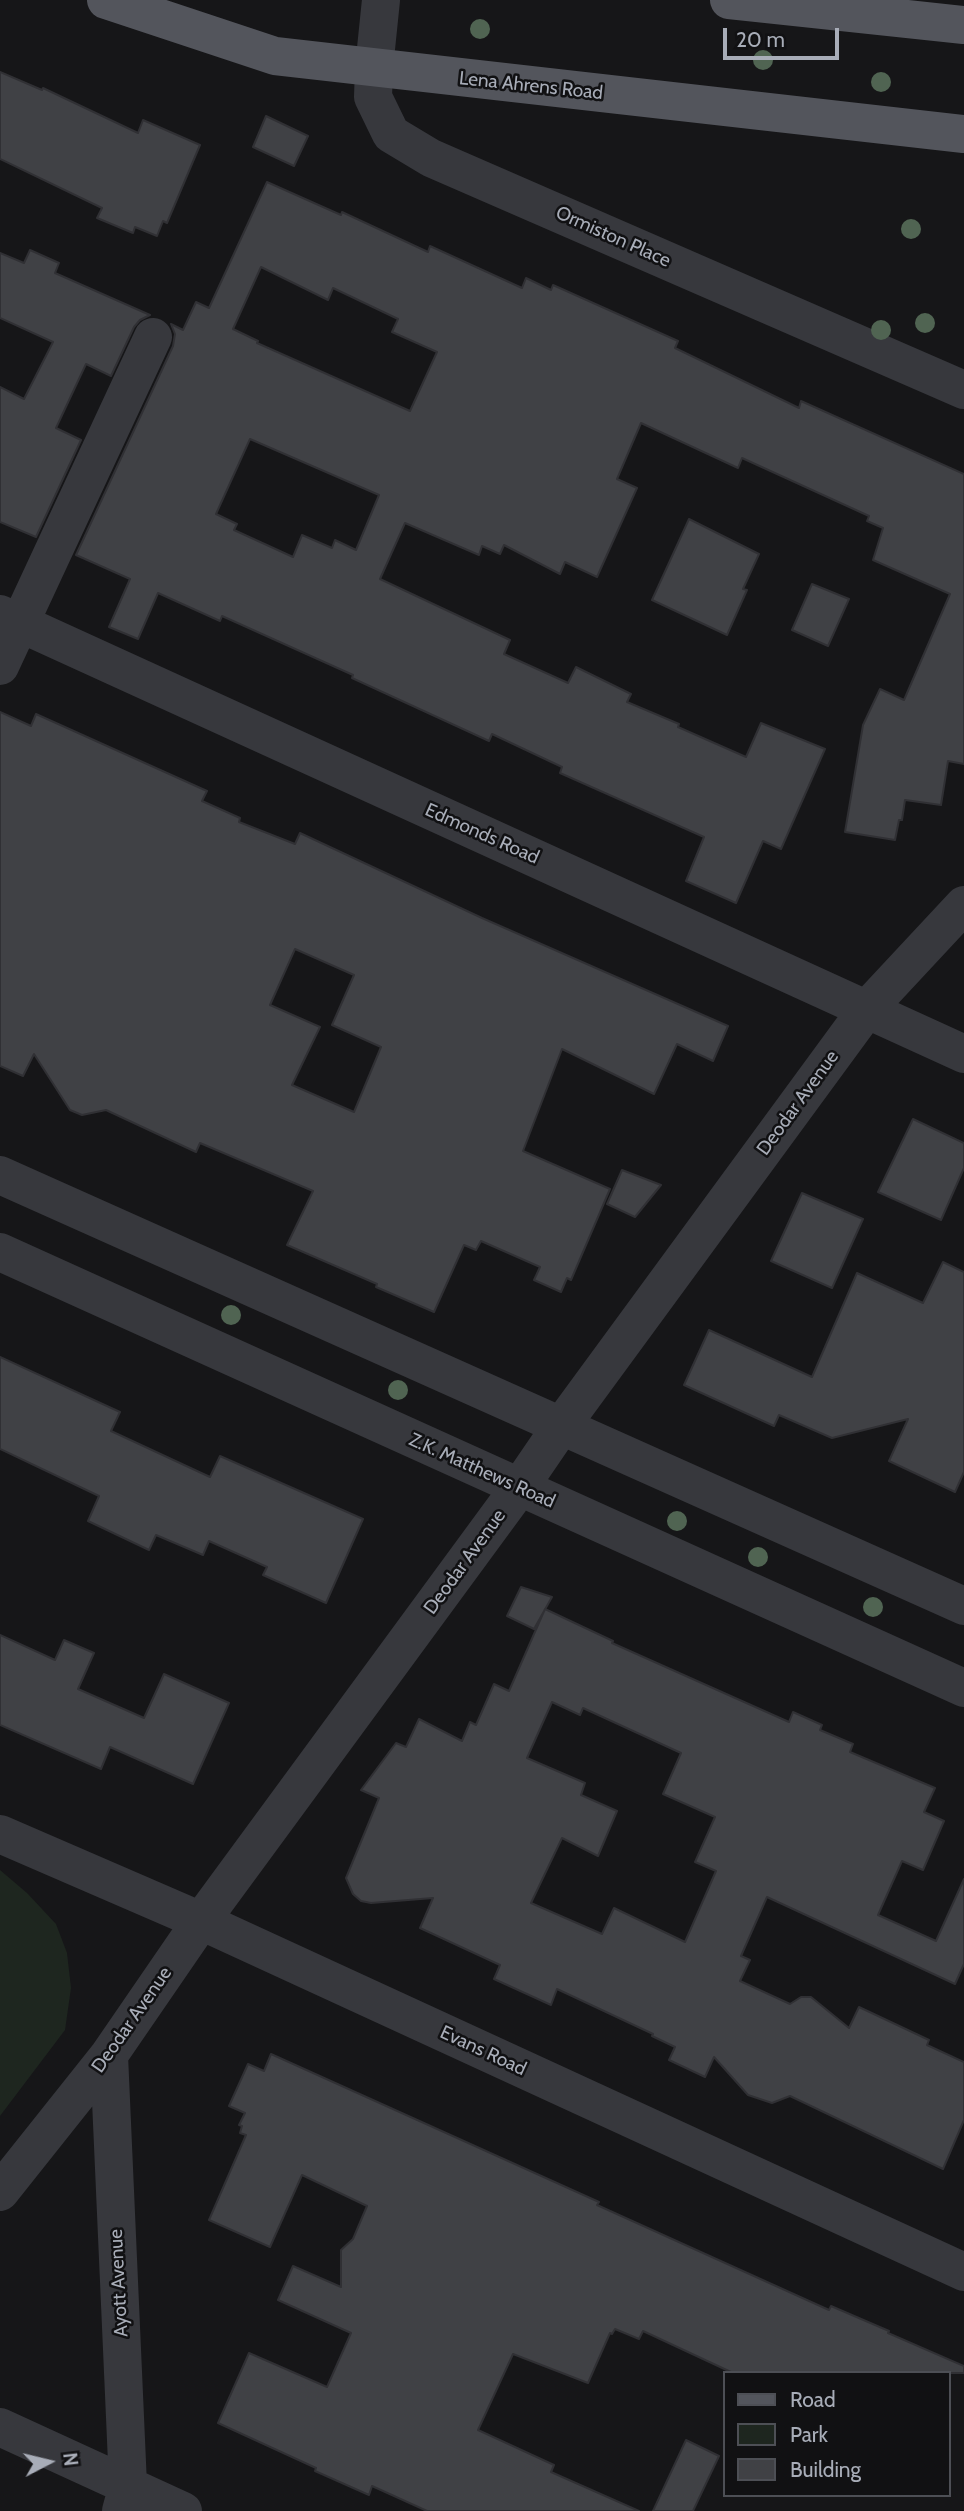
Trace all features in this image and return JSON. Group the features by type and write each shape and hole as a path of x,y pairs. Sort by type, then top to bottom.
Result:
{"main road":[{"name":"Lena Ahrens Road","path":"106,0 275,56 963,129"},
{"path":"729,0 964,25"}],"street":[{"name":"Ormiston Place","path":"381,0 373,68 373,97 391,134 431,158 964,390"},
{"path":"0,666 9,618 153,337"},
{"name":"Edmonds Road","path":"9,618 964,1054"},
{"name":"Deodar Avenue","path":"0,2192 109,2055 201,1921 867,1009 964,905"},
{"path":"0,1175 964,1606"},
{"name":"Z.K. Matthews Road","path":"0,1252 964,1688"},
{"name":"Evans Road","path":"0,1835 201,1921 964,2272"},
{"name":"Ayott Avenue","path":"109,2055 125,2498"},
{"path":"0,2427 125,2498 183,2511"}],"green space":[{"path":"0,1870 27,1893 56,1924 67,1953 71,1988 65,2030 0,2116"}],"building":[{"path":"0,72 42,90 43,88 138,133 143,120 200,145 167,223 163,221 157,236 135,227 133,233 97,218 102,208 0,159"},
{"path":"266,116 308,136 294,166 253,147"},
{"path":"267,182 341,215 342,212 428,252 430,246 522,288 526,278 551,290 553,285 678,341 675,348 799,408 801,401 964,474 964,764 948,761 941,805 905,800 895,840 845,832 863,725 880,689 904,700 950,594 873,560 883,528 867,521 869,516 742,458 738,468 641,423 617,479 637,488 597,577 565,562 560,574 504,545 500,554 482,546 479,555 405,523 380,579 510,640 504,654 568,683 576,667 631,694 627,702 746,757 761,723 825,749 781,849 763,841 736,903 686,881 704,837 560,773 562,767 492,734 489,741 352,678 353,675 222,616 220,621 158,593 138,639 109,627 130,579 76,555 173,346 175,334 171,324 183,330 196,302 209,308","holes":["261,267 328,300 333,288 398,319 392,332 437,352 410,411 257,343 258,341 233,329","250,439 379,495 356,550 335,540 332,548 302,535 293,557 234,530 237,524 216,514"]},
{"path":"30,250 59,263 55,273 150,315 134,327 111,376 86,364 56,428 81,440 36,537 0,522 0,387 24,399 53,342 0,318 0,253 24,263"},
{"path":"689,519 759,554 727,635 652,600"},
{"path":"812,584 849,599 828,646 792,630"},
{"path":"0,712 31,726 36,714 207,791 202,801 240,818 239,822 295,844 300,833 482,918 728,1026 713,1061 677,1044 654,1094 562,1049 523,1151 610,1189 571,1280 567,1278 561,1292 534,1280 540,1267 481,1241 476,1250 464,1245 434,1312 287,1245 313,1191 200,1143 196,1152 106,1110 82,1115 70,1110 34,1054 23,1076 0,1066","holes":["295,949 354,975 332,1025 381,1047 354,1112 292,1085 320,1027 270,1005"]},
{"path":"913,1119 964,1143 964,1168 941,1220 878,1192"},
{"path":"622,1170 661,1185 635,1217 607,1204"},
{"path":"802,1193 863,1219 832,1288 771,1261"},
{"path":"943,1262 964,1272 964,1472 955,1492 889,1461 908,1419 832,1438 779,1415 774,1426 684,1385 709,1330 812,1377 857,1273 923,1303"},
{"path":"0,1357 120,1412 111,1431 210,1477 220,1456 363,1519 326,1603 263,1575 267,1567 209,1541 203,1555 156,1535 149,1550 88,1521 99,1496 0,1449"},
{"path":"521,1587 552,1597 534,1629 507,1616"},
{"path":"545,1609 613,1641 612,1643 789,1722 793,1712 822,1725 820,1730 853,1744 850,1752 935,1788 924,1812 944,1821 923,1870 902,1861 878,1915 936,1941 964,1879 964,1964 955,1984 767,1897 741,1956 750,1960 740,1981 790,2004 801,1997 811,1997 849,2028 859,2007 929,2040 927,2045 964,2062 964,2120 943,2169 790,2096 772,2103 748,2095 714,2057 705,2077 669,2060 675,2047 557,1989 551,2005 494,1979 500,1965 420,1928 433,1898 371,1903 361,1901 353,1894 346,1878 379,1798 361,1790 396,1743 406,1747 419,1719 462,1741 470,1722 476,1725 494,1684 509,1691","holes":["552,1702 580,1715 583,1708 681,1753 663,1794 715,1817 695,1862 716,1871 685,1942 614,1908 602,1934 531,1903 562,1838 598,1856 617,1811 581,1795 585,1783 527,1758"]},
{"path":"0,1635 55,1660 64,1640 94,1653 78,1689 144,1718 164,1674 229,1703 193,1784 110,1747 101,1769 0,1725"},
{"path":"271,2054 599,2202 597,2205 829,2310 831,2306 889,2331 888,2333 964,2366 964,2373 729,2371 643,2331 639,2339 615,2329 610,2333 588,2383 513,2354 478,2430 554,2465 551,2472 639,2511 427,2511 372,2486 369,2495 218,2423 249,2353 327,2387 351,2333 278,2300 293,2266 341,2287 341,2250 353,2239 367,2206 302,2175 270,2247 209,2220 246,2135 240,2133 242,2126 239,2125 245,2113 229,2106 248,2064 264,2071"},
{"path":"686,2440 719,2456 693,2511 653,2511"}]}
